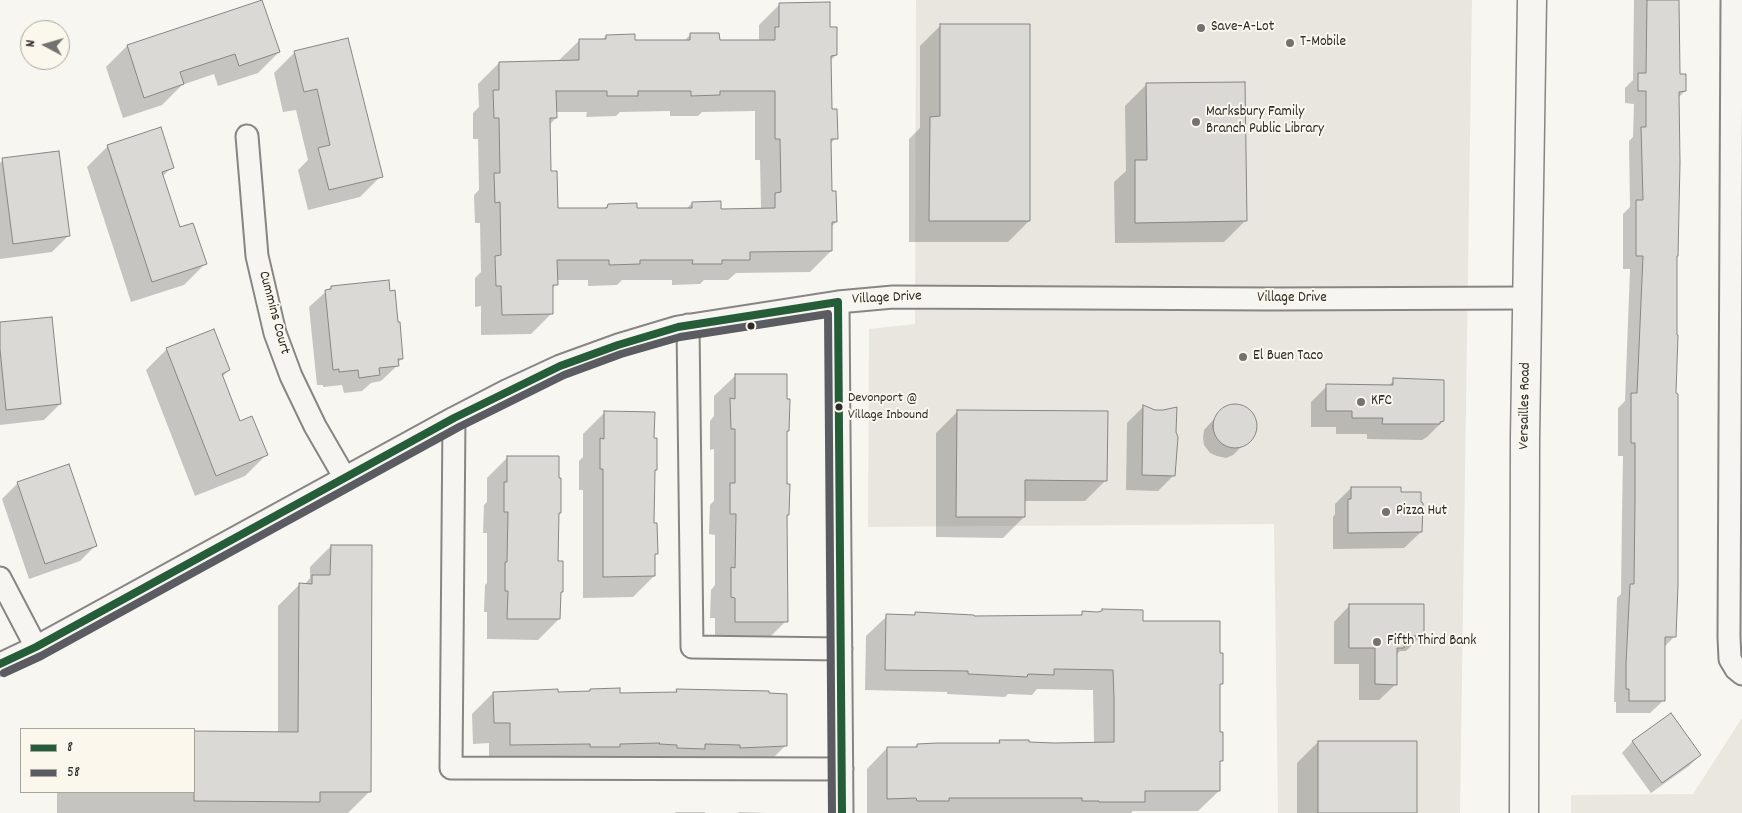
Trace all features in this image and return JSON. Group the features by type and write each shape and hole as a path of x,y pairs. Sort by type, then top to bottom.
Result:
{"main road":[{"name":"Versailles Road","path":"1524,813 1525,438 1532,0"}],"street":[{"path":"1732,0 1729,637 1730,659 1736,670 1742,674"},
{"name":"Cummins Court","path":"247,136 257,256 275,333 291,376 315,426 345,478"},
{"name":"Village Drive","path":"0,664 36,647 454,418 560,366 618,345 688,325 838,302 893,297 1527,298"},
{"path":"838,302 842,813"},
{"path":"688,325 692,647 841,648"},
{"path":"454,418 451,768 842,769"},
{"path":"0,578 36,647"}],"shaded area":[{"path":"916,0 1472,0 1460,813 1278,813 1274,524 868,527 869,329 915,324"},
{"path":"1742,718 1742,813 1571,813 1571,795 1693,794"}],"building":[{"path":"262,0 280,52 239,66 235,54 180,72 184,84 144,98 127,45"},
{"path":"1647,0 1679,0 1680,74 1686,74 1686,91 1679,92 1680,163 1676,393 1678,394 1678,586 1676,637 1665,637 1665,701 1629,701 1629,689 1626,689 1626,664 1630,584 1634,584 1635,501 1635,443 1631,443 1631,393 1637,393 1643,256 1636,256 1636,200 1643,200 1641,127 1646,127 1646,91 1638,91 1638,73 1646,73"},
{"path":"830,2 830,27 837,27 837,55 831,56 832,109 837,109 838,139 831,139 832,191 836,191 837,222 832,222 832,251 750,252 750,260 722,260 722,264 692,264 693,260 640,260 640,264 609,265 609,260 557,260 558,285 553,285 553,314 502,315 501,286 496,286 495,256 501,255 500,202 495,203 494,173 500,173 499,118 494,118 493,90 499,90 499,62 579,60 579,39 606,39 606,35 635,34 635,40 690,40 690,33 719,33 720,40 775,40 775,27 779,27 779,3","holes":["556,91 607,91 607,96 638,96 638,91 691,91 691,96 720,95 720,91 775,91 775,139 780,139 781,192 775,193 775,208 721,209 721,201 692,202 692,208 637,208 637,203 608,204 607,208 558,208 557,171 551,171 550,118 557,118"]},
{"path":"940,24 1030,24 1030,221 929,221 930,117 940,116"},
{"path":"348,38 383,177 329,190 318,148 330,145 317,89 304,92 294,51"},
{"name":"Marksbury Family Branch Public Library","path":"1245,82 1247,221 1135,223 1135,160 1147,160 1146,83"},
{"path":"161,127 174,168 162,172 180,227 193,223 207,264 152,282 107,145"},
{"path":"59,151 70,236 13,244 2,158"},
{"path":"389,280 390,291 395,290 398,322 400,322 403,359 398,359 399,366 379,368 380,375 359,378 358,370 339,372 339,369 333,370 325,290 331,289 331,286"},
{"path":"52,317 61,404 6,410 0,349 0,322"},
{"path":"214,329 230,370 222,374 240,421 252,416 268,455 216,476 166,348"},
{"path":"735,374 787,374 787,399 790,399 789,431 787,431 787,484 790,484 789,515 787,515 788,622 735,622 735,598 731,597 731,567 735,568 736,514 730,514 730,483 735,483 735,429 731,429 730,398 735,399"},
{"path":"1393,378 1444,380 1444,421 1440,422 1440,424 1382,424 1383,418 1352,418 1352,411 1326,411 1326,384 1393,385"},
{"path":"1235,404 1247,408 1253,414 1257,426 1253,438 1247,444 1235,448 1223,444 1217,438 1213,426 1217,414 1223,408"},
{"path":"1143,405 1155,410 1177,407 1176,432 1178,437 1175,476 1142,475"},
{"path":"957,410 1108,411 1107,481 1025,480 1025,517 956,517"},
{"path":"604,411 655,412 654,438 657,438 657,470 655,470 654,523 657,523 658,554 655,554 655,576 603,577 603,469 600,469 600,438 604,439"},
{"path":"507,456 559,456 561,513 559,513 558,561 563,561 563,592 561,592 560,619 507,619 508,591 505,591 505,562 507,562 508,512 504,512 504,482 507,482"},
{"path":"69,464 97,546 45,564 17,482"},
{"name":"Pizza Hut","path":"1351,487 1401,487 1401,492 1421,492 1421,502 1423,503 1422,532 1348,533 1348,499 1351,499"},
{"path":"331,545 372,545 371,792 320,792 320,802 194,801 195,731 298,732 299,583 312,584 312,575 330,575"},
{"name":"Fifth Third Bank","path":"1349,604 1424,604 1424,636 1404,636 1404,648 1397,648 1397,685 1375,684 1375,648 1349,648"},
{"path":"1102,609 1143,610 1143,621 1220,621 1220,653 1223,653 1223,684 1220,684 1220,732 1223,732 1223,761 1220,761 1220,791 1145,791 1145,802 1082,801 1082,798 949,798 949,801 917,801 916,798 887,799 887,747 917,747 917,744 938,743 1000,743 999,740 1029,740 1029,742 1054,743 1114,742 1114,699 1113,670 1054,669 1054,675 1028,674 1027,677 968,674 968,671 885,670 886,614 915,615 915,612 974,616 1082,615 1082,611 1097,612 1102,611"},
{"path":"620,688 620,693 677,692 676,689 769,691 769,693 787,694 787,746 740,748 740,745 705,744 705,749 677,748 677,745 660,743 620,744 620,747 590,747 590,744 510,745 510,723 494,723 493,692 558,689 558,692 590,691 590,689"},
{"path":"1671,713 1701,755 1662,783 1632,741"},
{"path":"1318,741 1417,741 1417,813 1318,813"}],"transit line":[{"name":"8","path":"838,302 842,813"},
{"name":"8","path":"0,664 36,647 454,418 560,366 618,345 678,327 838,302"},
{"name":"58","path":"4,673 41,656 459,427 564,375 621,354 680,337 828,314 832,813"}],"place":[{"name":"Save-A-Lot","path":"1201,28"},
{"name":"T-Mobile","path":"1290,43"},
{"name":"Marksbury Family Branch Public Library","path":"1196,122"},
{"name":"El Buen Taco","path":"1243,357"},
{"name":"KFC","path":"1361,402"},
{"name":"Devonport @ Village Inbound","path":"839,407"},
{"name":"Pizza Hut","path":"1386,512"},
{"name":"Fifth Third Bank","path":"1377,642"}]}
